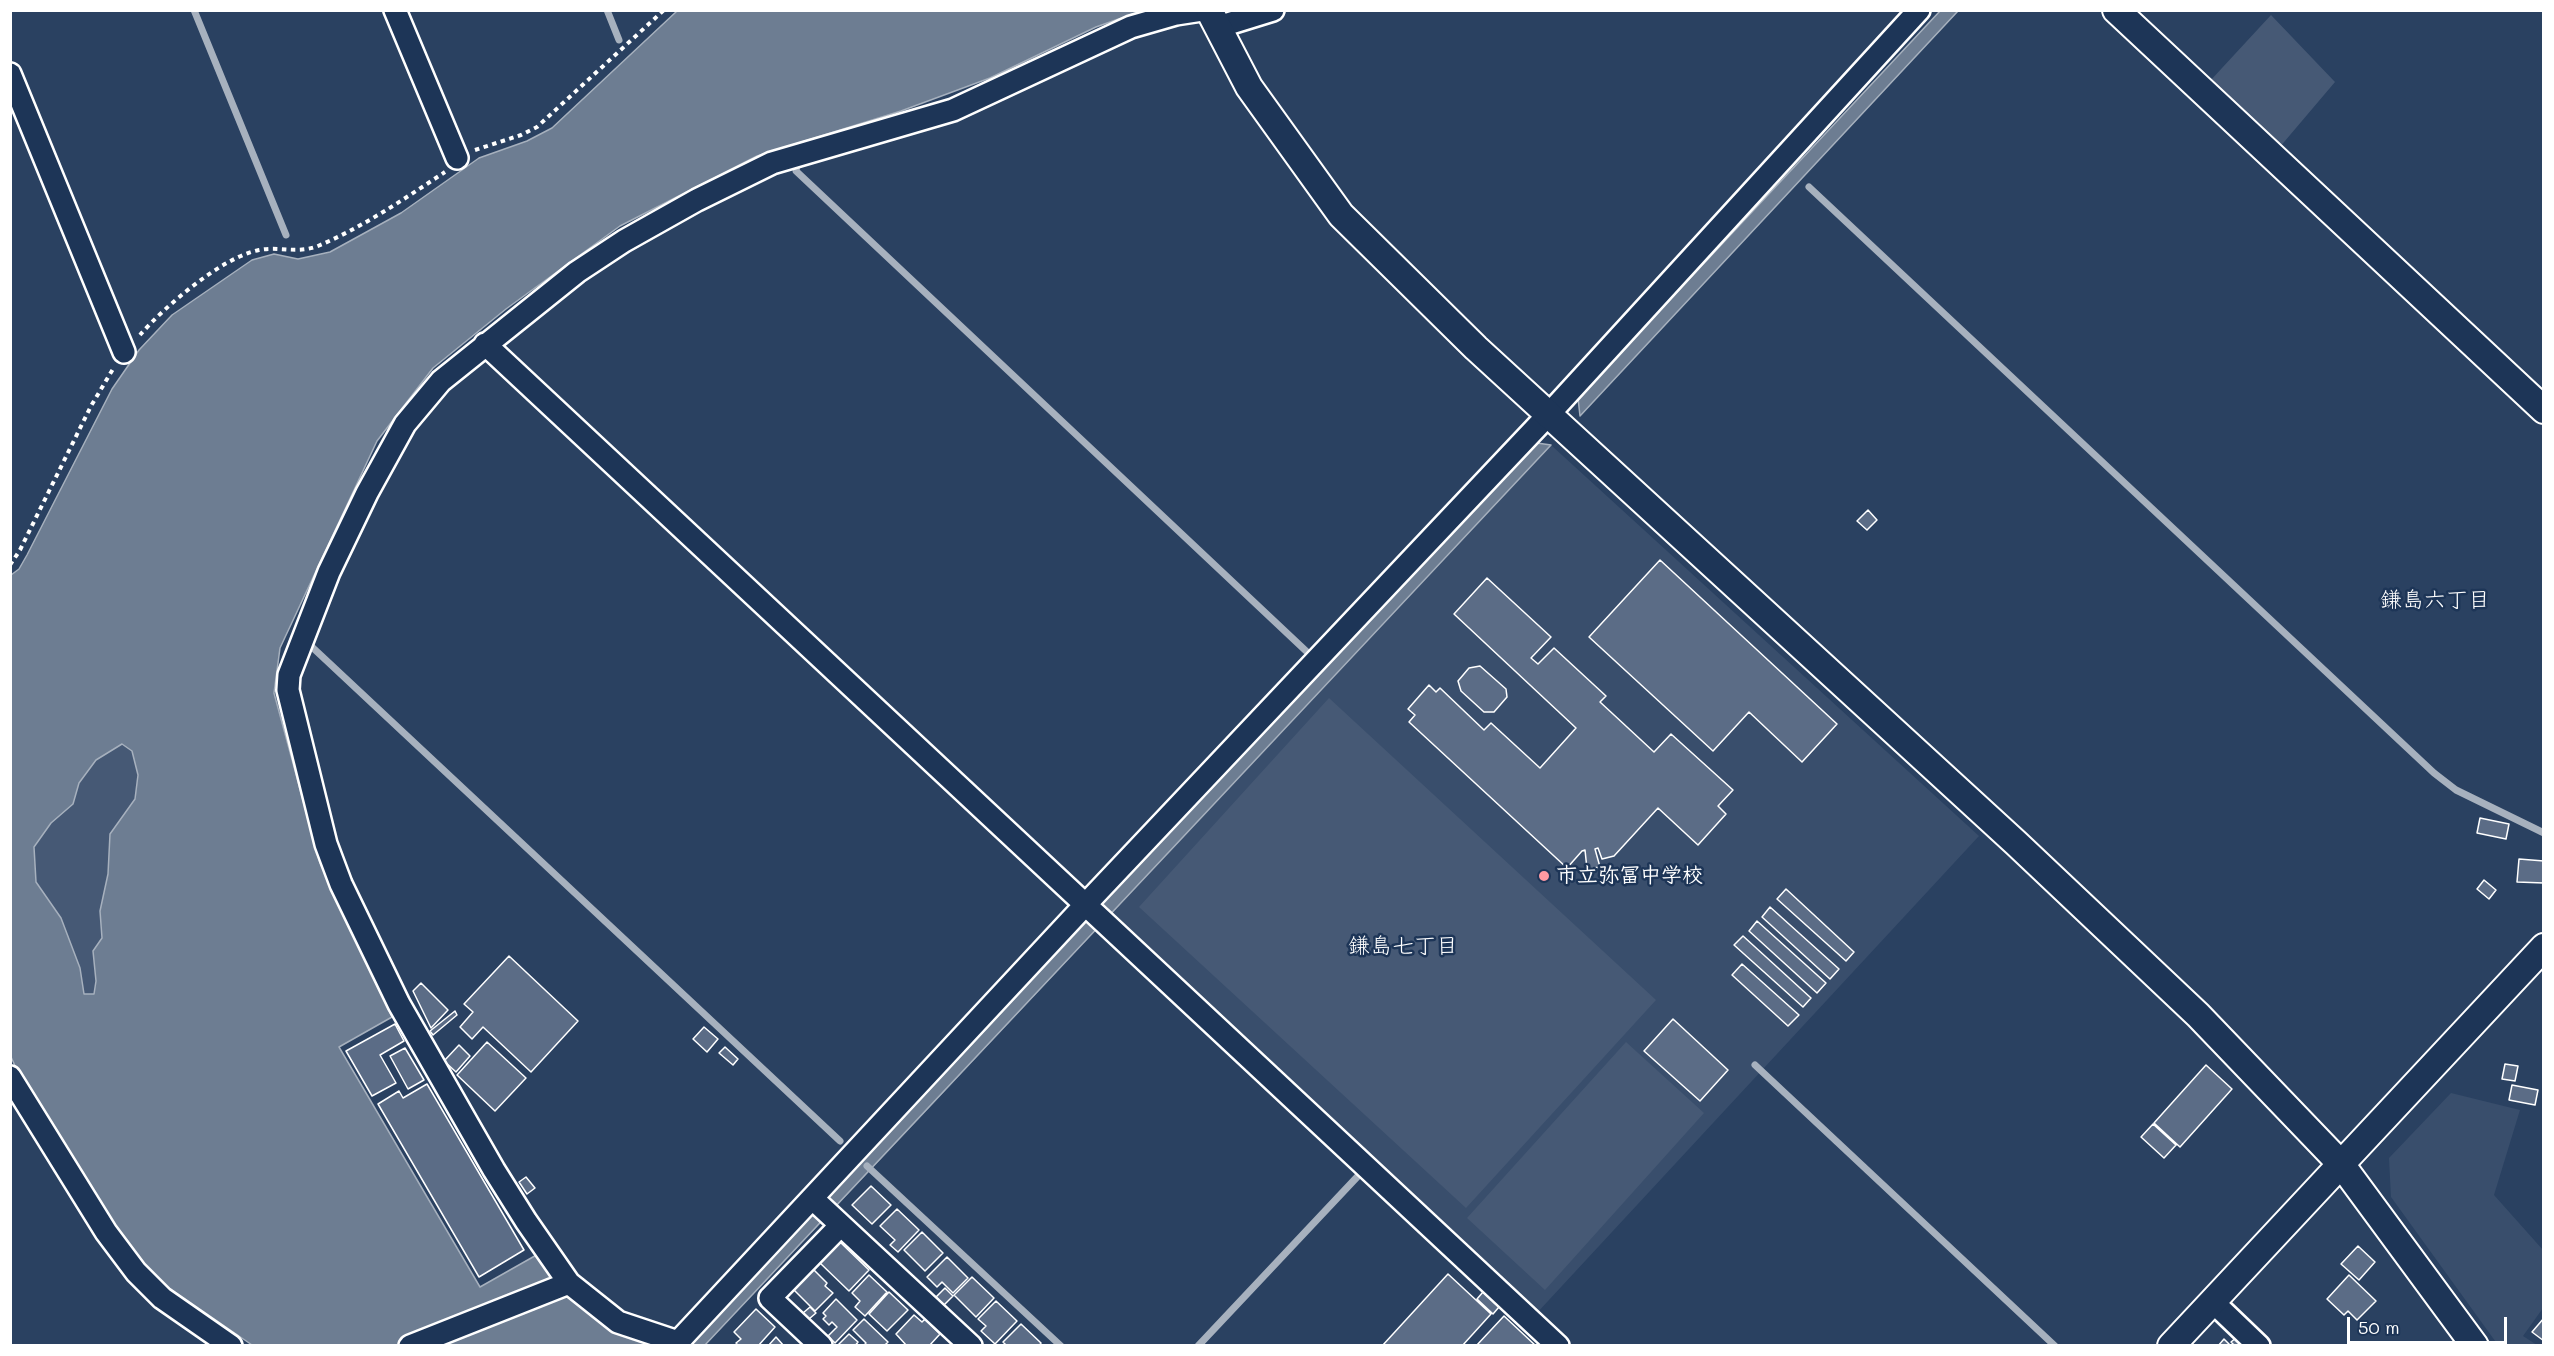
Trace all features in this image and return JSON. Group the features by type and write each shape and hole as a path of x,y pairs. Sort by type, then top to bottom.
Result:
{"street":[{"path":"395,10 456,158"},
{"path":"1273,10 1210,16 1176,14 1131,27 953,110 772,163 697,200 624,241 578,272 441,381 405,424 367,493 329,572 289,675 288,690 326,844 341,884 399,1004 494,1170 567,1284 618,1322 678,1342 1086,904 1549,414 1919,10"},
{"path":"2116,10 2544,410"},
{"path":"1210,16 1249,87 1294,153 1341,215 1476,348 2007,835 2198,1015 2341,1164 2475,1346"},
{"path":"10,75 124,352"},
{"path":"485,344 1557,1346"},
{"path":"2171,1346 2544,947"},
{"path":"10,1077 106,1233 136,1272 162,1298 231,1346"},
{"path":"813,1199 971,1346"},
{"path":"821,1346 770,1298 838,1222"},
{"path":"410,1346 567,1284"},
{"path":"2212,1301 2259,1346"}],"path":[{"path":"10,565 20,550 91,406 124,352 171,303 234,261 260,250 272,248 295,251 318,246 392,207 446,171 456,158 537,127 664,10"}],"shaded area":[{"path":"677,11 1141,11 1096,27 990,78 901,111 757,156 620,226 506,309 433,368 377,441 280,648 274,693 320,863 392,1017 339,1047 480,1287 540,1253 575,1303 598,1319 648,1345 252,1345 156,1279 127,1247 21,1079 11,1057 11,575 19,569 27,555 112,389 139,350 172,315 252,260 274,254 298,259 330,252 401,213 479,158 527,141 552,128","holes":["122,744 132,751 138,775 135,799 110,834 108,874 100,911 102,938 93,951 96,981 94,994 84,994 80,968 61,918 36,882 34,847 51,823 73,804 79,783 96,760"]},
{"path":"1940,11 1958,11 1580,416 1578,398"},
{"path":"2271,15 2335,82 2279,148 2210,81"},
{"path":"1537,443 1551,445 705,1345 689,1346 1090,918 1102,899 1474,503"},
{"name":"市立弥冨中学校","path":"1551,445 1979,836 1536,1314 1108,915"},
{"path":"1329,698 1656,1000 1466,1208 1139,907"},
{"path":"121,744 132,750 138,775 135,799 110,834 108,874 100,911 102,938 93,951 95,994 84,995 80,968 61,918 36,882 34,848 51,823 73,804 79,783 96,760"},
{"path":"1626,1042 1704,1113 1545,1290 1467,1218"},
{"path":"2451,1093 2520,1110 2494,1195 2543,1250 2543,1308 2523,1336 2537,1345 2498,1345 2391,1197 2389,1158"}],"building":[{"path":"1868,510 1877,520 1867,530 1857,521"},
{"path":"1660,560 1837,724 1802,762 1749,712 1713,751 1589,637"},
{"path":"1487,578 1551,637 1531,658 1538,664 1554,648 1606,696 1600,702 1654,752 1671,734 1733,790 1718,806 1726,814 1698,845 1658,808 1614,856 1602,859 1598,848 1595,849 1600,867 1587,869 1585,850 1567,868 1409,722 1415,715 1408,709 1429,685 1436,692 1440,688 1484,730 1491,723 1540,768 1576,728 1454,614"},
{"path":"1480,666 1506,689 1507,697 1494,712 1484,712 1461,691 1458,681 1469,668"},
{"path":"2480,818 2509,824 2506,839 2477,833"},
{"path":"2519,859 2544,861 2544,883 2517,882"},
{"path":"2484,880 2496,890 2489,899 2477,889"},
{"path":"1786,889 1854,952 1846,961 1777,899"},
{"path":"1770,907 1839,969 1830,979 1762,917"},
{"path":"1757,921 1826,983 1817,993 1749,931"},
{"path":"1743,936 1811,998 1803,1007 1734,945"},
{"path":"509,956 578,1021 531,1072 483,1027 472,1039 460,1027 473,1012 464,1004"},
{"path":"1742,964 1799,1015 1788,1026 1732,975"},
{"path":"421,983 448,1010 431,1028 413,991"},
{"path":"455,1011 457,1015 433,1035 430,1031"},
{"path":"1673,1019 1728,1070 1700,1101 1644,1051"},
{"path":"395,1024 404,1041 380,1055 396,1083 372,1096 346,1051"},
{"path":"704,1027 718,1039 707,1052 693,1039"},
{"path":"487,1042 526,1078 495,1111 457,1075"},
{"path":"459,1045 470,1056 456,1072 444,1061"},
{"path":"725,1047 738,1059 733,1065 719,1053"},
{"path":"405,1048 424,1080 408,1089 390,1056"},
{"path":"2505,1064 2518,1066 2515,1081 2502,1079"},
{"path":"2206,1065 2232,1089 2180,1147 2154,1123"},
{"path":"427,1084 524,1250 479,1277 378,1104 399,1091 403,1098"},
{"path":"2512,1085 2538,1090 2535,1105 2509,1100"},
{"path":"2153,1124 2176,1145 2164,1158 2141,1137"},
{"path":"526,1177 535,1188 527,1194 519,1182"},
{"path":"871,1186 891,1205 872,1224 852,1205"},
{"path":"897,1209 919,1230 898,1252 890,1245 895,1240 880,1226"},
{"path":"922,1232 943,1253 925,1271 904,1250"},
{"path":"840,1242 869,1270 849,1291 820,1263"},
{"path":"2358,1246 2375,1262 2359,1280 2341,1264"},
{"path":"947,1257 968,1278 953,1293 942,1282 937,1287 927,1277"},
{"path":"813,1269 833,1293 815,1311 793,1289"},
{"path":"1448,1274 1491,1314 1462,1346 1382,1346"},
{"path":"869,1275 887,1292 865,1316 855,1307 860,1301 852,1293"},
{"path":"2349,1275 2376,1301 2357,1320 2348,1311 2344,1315 2327,1299"},
{"path":"972,1277 994,1298 976,1317 954,1295"},
{"path":"945,1288 953,1296 944,1305 936,1297"},
{"path":"889,1292 908,1310 887,1331 869,1314"},
{"path":"1483,1292 1499,1307 1493,1314 1477,1299"},
{"path":"836,1299 857,1320 835,1343 828,1336 837,1327 832,1322 829,1325 823,1319 826,1316 823,1313"},
{"path":"996,1301 1017,1321 995,1344 981,1331 986,1326 978,1319"},
{"path":"810,1307 816,1313 809,1319 803,1313"},
{"path":"756,1309 775,1327 758,1346 739,1346 736,1343 741,1339 734,1332"},
{"path":"914,1315 922,1322 925,1319 940,1334 929,1346 907,1346 896,1334"},
{"path":"1504,1316 1536,1346 1476,1346"},
{"path":"2544,1318 2544,1341 2532,1332"},
{"path":"864,1319 888,1342 884,1346 863,1346 866,1343 853,1330"},
{"path":"1021,1324 1041,1343 1039,1346 1007,1346 1003,1342"},
{"path":"849,1334 858,1342 855,1346 837,1346"},
{"path":"776,1337 784,1346 768,1346"},
{"path":"2237,1337 2246,1346 2235,1346 2231,1342"},
{"path":"2224,1339 2231,1346 2218,1346"}],"waterway":[{"path":"194,10 286,235"},
{"path":"607,10 619,40"},
{"path":"797,165 796,171 1306,651"},
{"path":"1809,187 2434,773 2456,790 2544,833"},
{"path":"312,647 840,1141"},
{"path":"1755,1065 2055,1346"},
{"path":"867,1166 1061,1346"},
{"path":"1198,1346 1358,1176"}],"place":[{"name":"市立弥冨中学校","path":"1544,876"}],"district":[{"name":"鎌島六丁目","path":"2435,600"},
{"name":"鎌島七丁目","path":"1403,946"}]}
